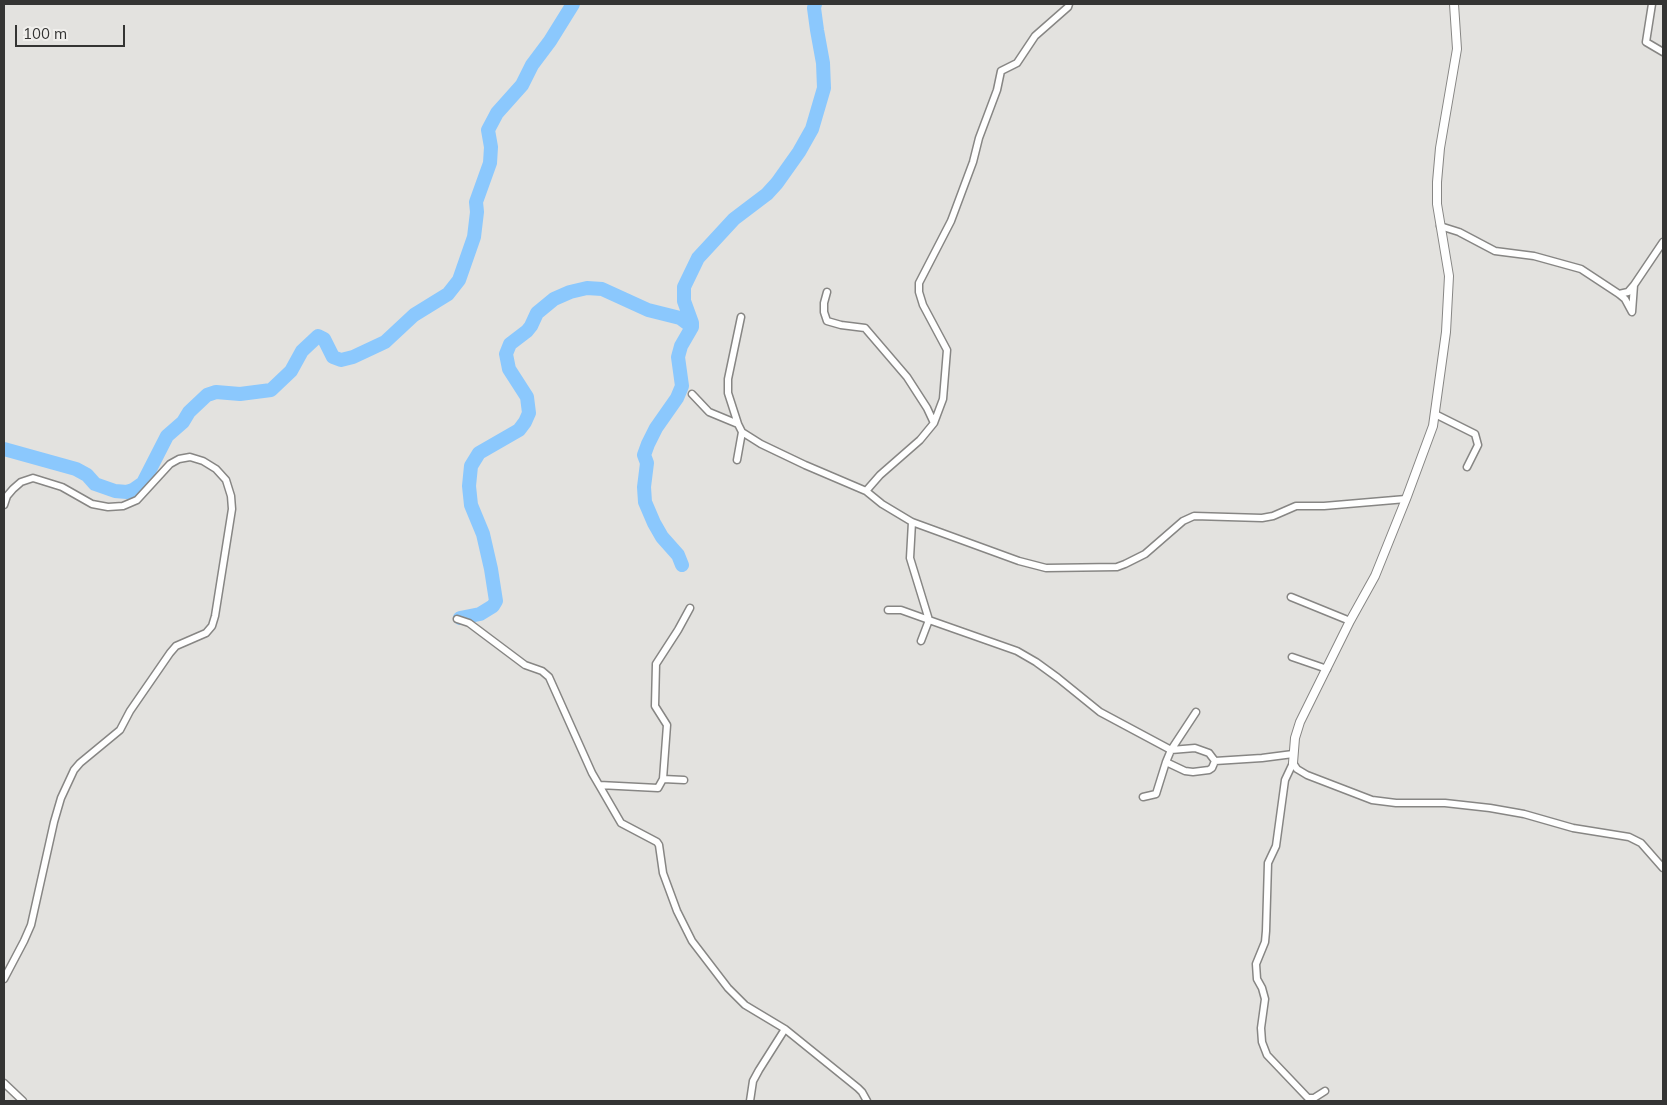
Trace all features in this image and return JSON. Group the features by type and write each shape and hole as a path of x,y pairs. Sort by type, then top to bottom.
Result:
{"street":[{"path":"866,491 886,469 920,440 934,423 943,399 947,350 923,305 919,292 919,283 951,221 997,90 1001,71 1017,63 1035,36 1069,4"},
{"path":"1325,1091 1314,1098 1308,1098 1268,1055 1262,1042 1261,1028 1265,999 1257,979 1256,964 1265,942 1268,863 1276,846 1285,780 1293,762 1295,738 1300,722 1350,621 1375,576 1428,442 1435,414 1445,343 1448,276 1437,204 1438,172 1457,48 1454,4"},
{"path":"1652,4 1646,42 1663,52"},
{"path":"1440,226 1459,232 1495,251 1524,254 1581,270 1619,294 1625,299 1632,312 1634,285"},
{"path":"1619,294 1628,292 1662,244"},
{"path":"827,292 824,312 827,321 865,328 907,377 927,408 934,423"},
{"path":"741,317 728,393 742,432 805,466 866,491 882,504 912,522 1037,567 1117,567 1145,554 1183,521 1194,516 1262,518 1273,516 1296,506 1324,506 1406,499"},
{"path":"692,394 709,412 738,424"},
{"path":"1435,414 1475,434 1478,445 1467,467"},
{"path":"737,460 742,432"},
{"path":"4,505 7,496 13,489 21,482 33,478 62,487 92,504 108,507 123,506 137,500 170,464 179,459 190,458 203,461 216,469 226,480 231,496 232,509 212,626 206,633 176,646 120,730 74,770 61,798 54,822 31,925 4,980"},
{"path":"912,522 910,558 930,620 921,641"},
{"path":"1291,597 1350,621"},
{"path":"599,784 658,788 663,779 668,725 655,706 656,664 690,608"},
{"path":"888,610 902,610 1017,651 1058,678 1100,712 1170,750 1195,748 1209,753 1215,761"},
{"path":"457,619 469,624 525,665 549,677 592,773 621,823 657,842 659,845 663,873 677,911 692,941 728,988 745,1004 785,1030 858,1088 867,1101"},
{"path":"1292,657 1327,669"},
{"path":"1143,797 1156,794 1170,750 1196,712"},
{"path":"1215,761 1293,754"},
{"path":"1166,762 1185,771 1193,772 1209,770 1215,761"},
{"path":"1293,762 1302,773 1372,800 1396,803 1445,803 1490,808 1524,814 1572,828 1629,838 1641,843 1663,868"},
{"path":"663,779 684,780"},
{"path":"750,1101 754,1081 759,1070 785,1030"},
{"path":"4,1083 23,1101"}],"waterway":[{"path":"4,449 76,469 87,475 95,484 115,491 127,492 133,490 143,483 167,436 183,422 189,412 207,395 216,392 240,394 271,390 291,371 302,351 318,336 324,339 333,357 341,360 353,357 385,342 414,315 448,294 459,280 474,237 477,212 476,202 490,163 491,147 488,130 497,113 522,85 532,65 550,41 573,4"},
{"path":"682,565 678,555 662,537 645,502 644,487 647,463 644,455 656,428 677,398 682,386 678,357 681,346 692,327 684,301 684,287 698,258 734,219 767,194 777,183 799,152 812,129 824,88 823,63 814,8 815,4"},
{"path":"460,618 480,614 493,606 496,601 483,534 471,505 469,486 471,466 479,453 519,430 529,413 527,397 509,369 506,354 510,344 527,331 537,313 554,299 570,292 587,288 602,289 648,310 680,318 692,327"}]}
